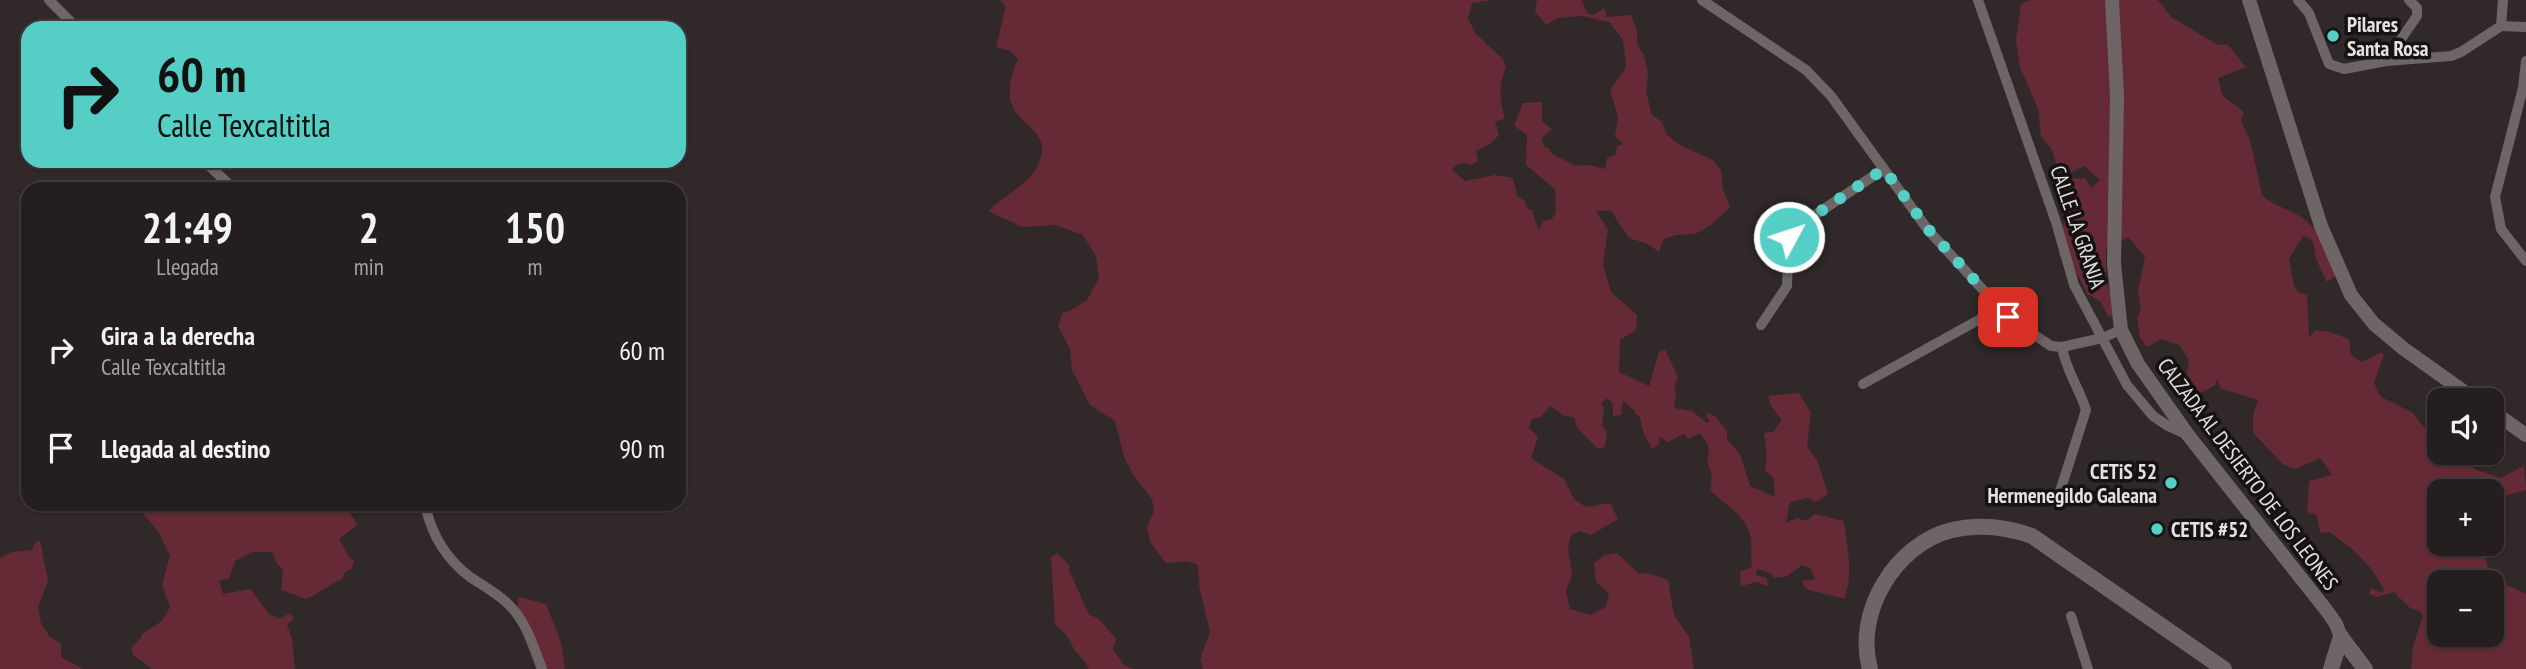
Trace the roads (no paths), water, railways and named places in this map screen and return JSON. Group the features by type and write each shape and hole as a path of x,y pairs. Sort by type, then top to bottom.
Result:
{"main road":[{"path":"1870,669 1865,637 1871,610 1901,561 1925,541 1951,531 1983,526 2014,529 2032,536 2224,669"},
{"path":"2331,669 2341,637"},
{"path":"2341,637 2365,669"}],"street":[{"path":"49,0 70,21"},
{"path":"1702,0 1806,70 1831,96 1928,229 2008,317 2051,346 2062,347 2102,338 2121,330"},
{"name":"CALLE LA GRANJA","path":"1978,0 2056,222 2074,285 2127,385 2153,416 2188,435"},
{"name":"CALZADA AL DESIERTO DE LOS LEONES","path":"2112,0 2117,96 2114,264 2121,330 2138,364 2188,435 2327,611 2341,637"},
{"path":"2249,0 2320,226 2351,296 2374,324 2459,388"},
{"path":"2298,0 2309,13 2329,64 2344,69 2386,61 2451,56 2501,26 2526,27"},
{"path":"2386,61 2418,12 2409,0"},
{"path":"2501,26 2503,0"},
{"path":"2526,61 2523,88 2495,197 2501,229 2526,261"},
{"path":"212,168 226,182"},
{"path":"1761,325 1787,286 1789,237 1794,229 1884,169"},
{"path":"1863,384 2000,308"},
{"path":"2056,504 2086,410 2082,396 2066,366 2062,347"},
{"path":"2504,419 2526,435"},
{"path":"426,511 429,526 445,552 467,575 507,602 526,625 542,669"},
{"path":"2071,616 2088,669"}],"place":[{"name":"Pilares Santa Rosa","path":"2333,36"},
{"name":"CETiS 52 Hermenegildo Galeana","path":"2171,483"},
{"name":"CETIS #52","path":"2157,529"}]}
